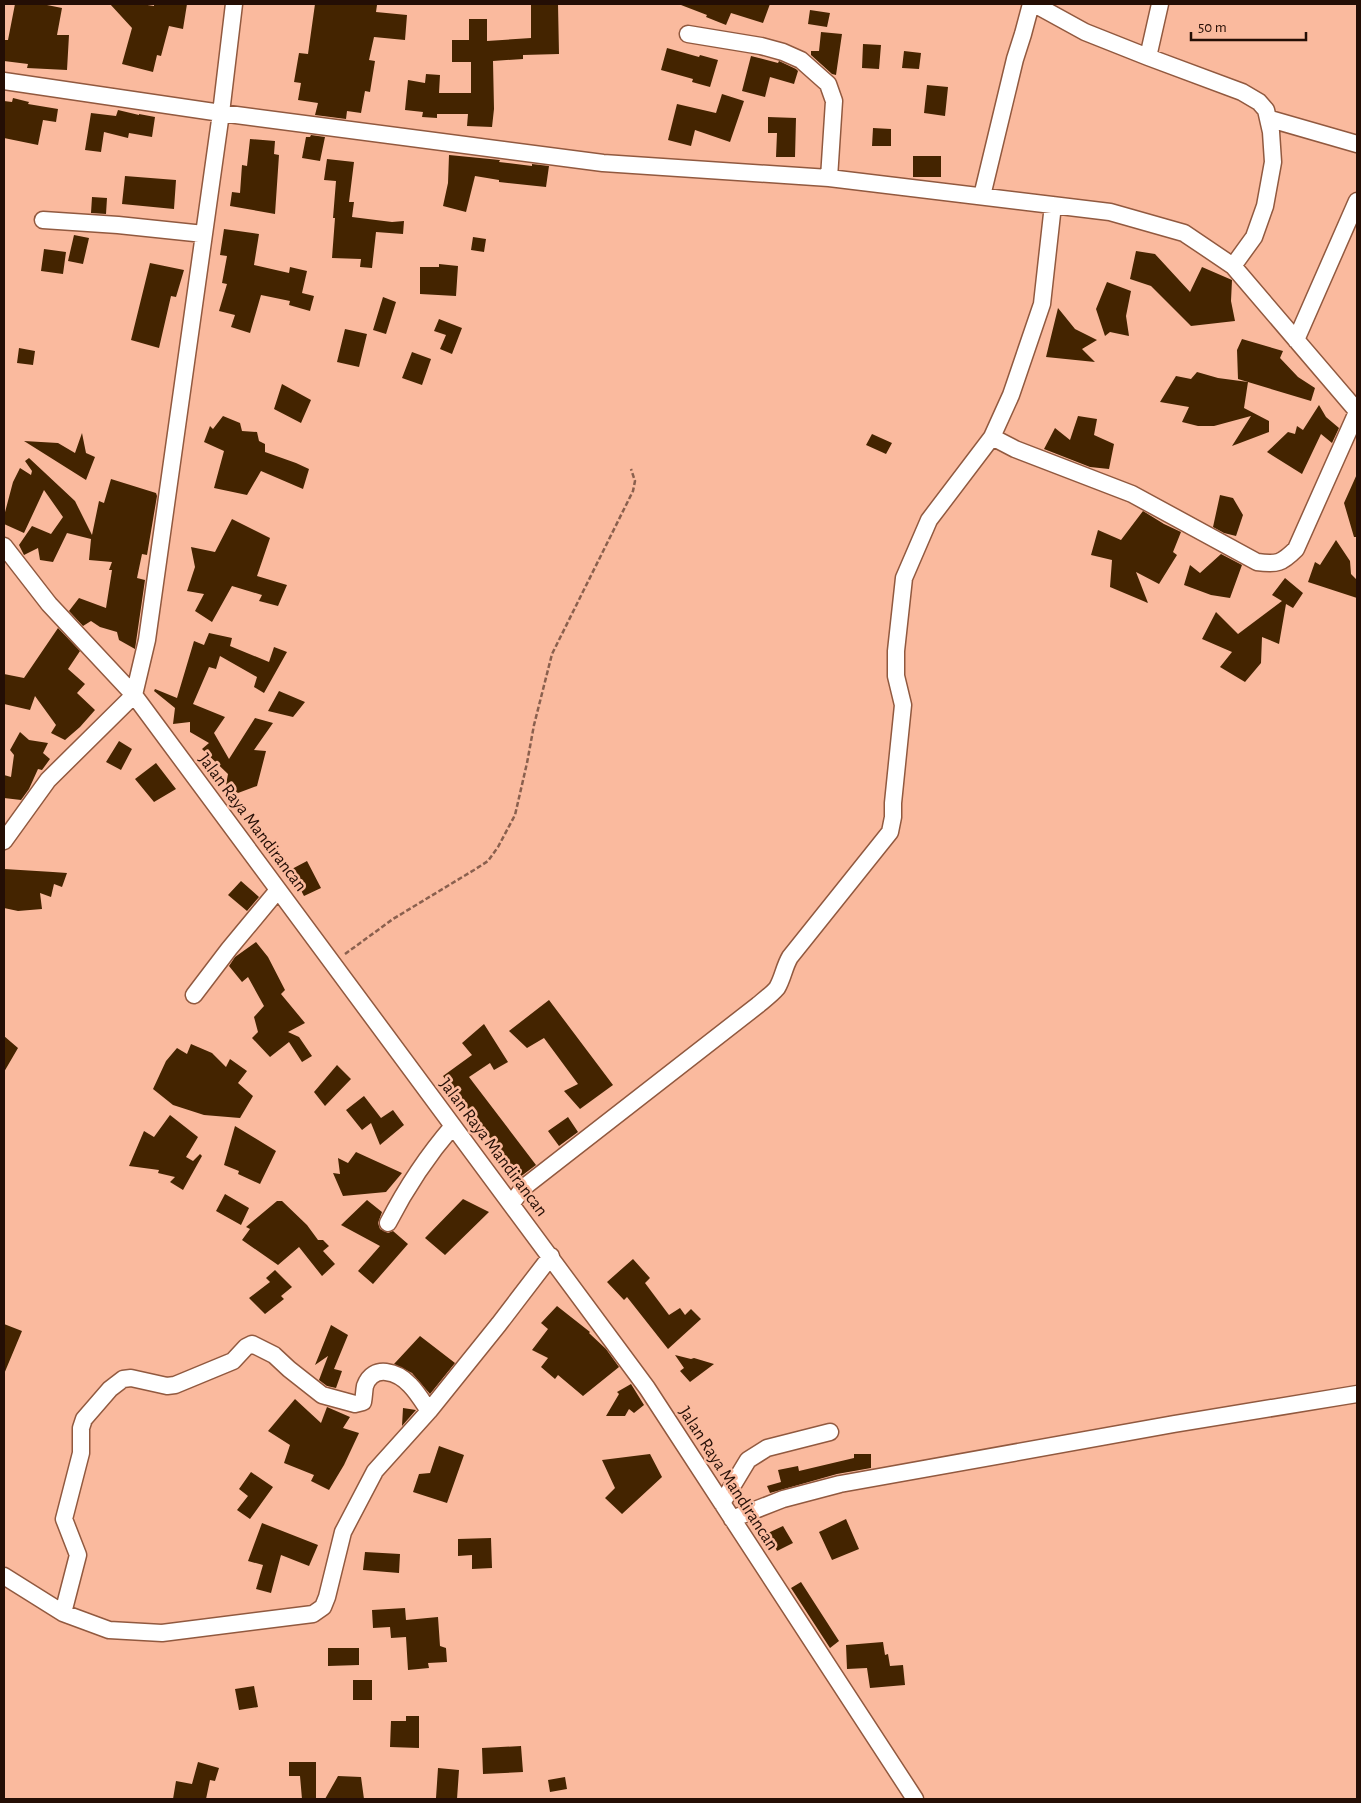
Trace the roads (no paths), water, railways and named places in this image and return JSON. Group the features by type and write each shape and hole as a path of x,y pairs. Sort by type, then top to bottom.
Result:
{"street":[{"path":"4,841 48,780 134,695 147,640 221,114 234,4"},
{"path":"982,196 1015,59 1033,4 1085,32 1242,92 1259,102 1266,110 1270,119 1272,162 1265,206 1254,237 1233,266"},
{"path":"1148,57 1160,4"},
{"path":"688,34 761,46 783,52 801,60 828,84 834,101 829,178"},
{"path":"4,80 221,114 603,163 829,178 1110,212 1184,234 1233,266 1357,412 1296,549 1285,560 1273,564 1257,562 1132,494 1015,449 992,437"},
{"path":"1270,119 1357,144"},
{"path":"1296,340 1357,201"},
{"path":"512,1203 523,1188 776,989 782,978 784,966 790,957 890,832 894,817 893,803 903,705 896,676 896,652 904,578 929,520 992,437 1011,395 1042,304 1053,205"},
{"path":"43,220 118,225 204,234"},
{"name":"Jalan Raya Mandirancan","path":"4,546 49,604 134,695 512,1203 647,1388 915,1799"},
{"path":"194,995 278,890"},
{"path":"388,1223 402,1194 434,1148 453,1126"},
{"path":"4,1576 63,1613 109,1630 162,1633 313,1614 323,1608 343,1532 375,1471 429,1411 551,1256"},
{"path":"63,1613 78,1556 64,1519 81,1453 81,1428 84,1418 110,1389 123,1379 131,1378 167,1386 175,1385 233,1362 246,1346 252,1344 274,1355 322,1395 355,1404 363,1402 365,1385 371,1377 379,1372 392,1372 410,1385 429,1411"},
{"path":"732,1520 783,1499 840,1484 1174,1424 1357,1394"},
{"path":"722,1503 748,1460 767,1448 830,1432"}]}
